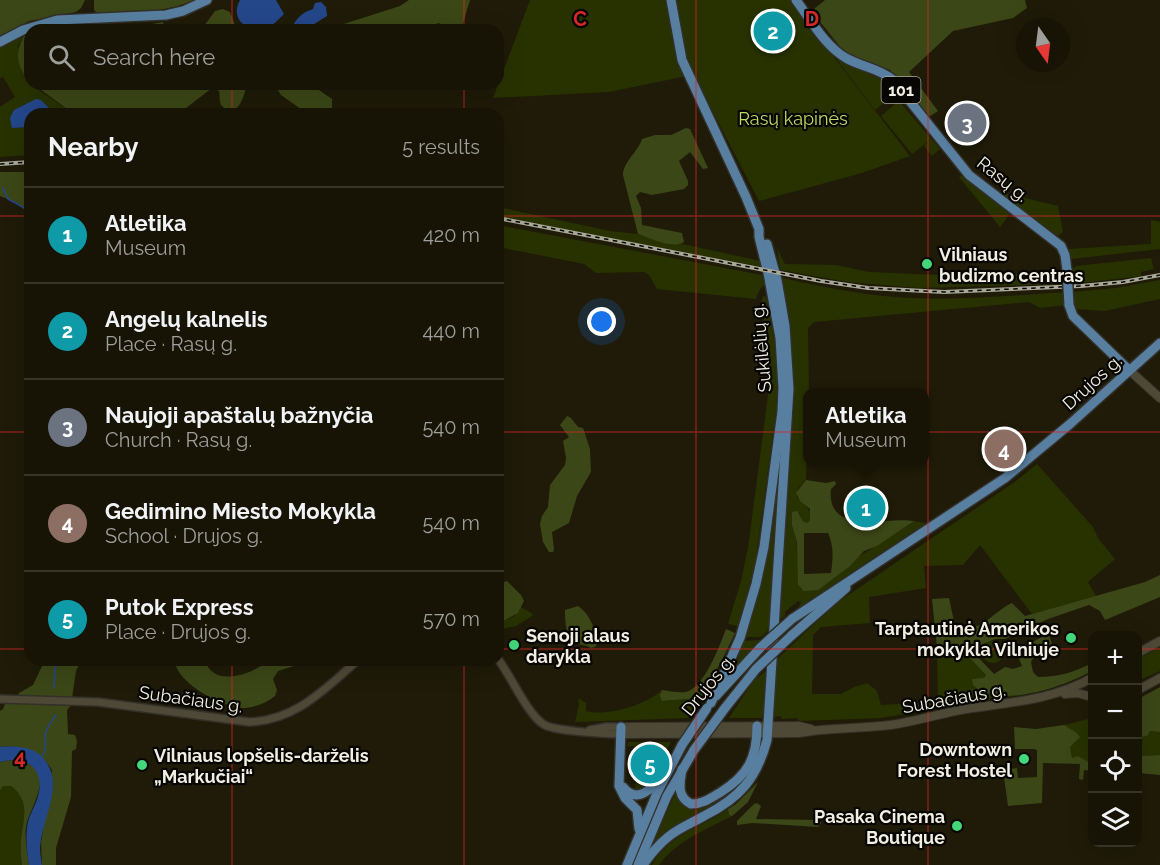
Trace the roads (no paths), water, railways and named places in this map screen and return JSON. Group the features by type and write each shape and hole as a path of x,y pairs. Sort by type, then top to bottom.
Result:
{"main road":[{"path":"43,24 57,20 166,15 183,11 207,0"},
{"name":"Sukilėlių g.","path":"671,0 682,60 759,229 780,339 783,388 765,537 756,584 740,638 709,705"},
{"name":"Rasų g.","path":"796,0 840,54 856,63 880,71 893,80 978,183 1056,241 1065,255 1069,305 1073,316 1160,398"},
{"path":"0,42 24,30"},
{"path":"643,865 667,837 721,807 747,785 759,765 768,730 789,412 789,379 786,336 777,280 768,247 759,229"},
{"name":"Drujos g.","path":"627,865 639,832 682,745 709,705 761,647 792,619 823,597 869,570 1005,478 1070,424 1160,342"},
{"name":"Drujos g.","path":"638,865 658,816 682,769 725,708 756,669 869,570"},
{"path":"1142,650 1160,640"},
{"path":"1142,687 1160,678"},
{"name":"Subačiaus g.","path":"621,730 768,730 799,726 816,730 892,724 1058,694 1088,680"},
{"path":"1058,694 1077,693 1088,696"},
{"path":"621,730 621,791 637,810 639,832"},
{"path":"682,769 680,788 682,798 691,804 708,800 740,779 746,772 754,752 757,730"},
{"path":"620,775 625,790 636,796 646,793 665,776"}],"street":[{"name":"Subačiaus g.","path":"0,699 98,702 249,722 265,721 277,719 298,708 351,666"},
{"name":"Subačiaus g.","path":"503,666 542,724 554,729 585,731 606,726 621,730"}],"water":[{"path":"240,0 276,0 284,14 273,24 243,24 238,18 237,7"},
{"path":"321,2 326,7 327,16 314,24 294,24 302,15 313,9 315,3"},
{"path":"36,99 41,100 49,108 24,108 24,127 12,128 10,118 14,110"},
{"path":"0,747 18,747 34,751 50,768 53,789 40,847 42,865 29,865 27,843 28,822 38,796 39,778 36,771 25,762 9,760 0,762"}],"waterway":[{"path":"3,188 8,199 24,208"},
{"path":"54,688 56,666"},
{"path":"42,757 46,732 56,715"}],"railway":[{"path":"0,164 24,162"},
{"path":"504,219 821,281 868,288 944,292 1081,286 1123,282 1160,275"}],"place":[{"name":"Angelų kalnelis","path":"773,31"},
{"name":"Naujoji apaštalų bažnyčia","path":"967,123"},
{"name":"Vilniaus budizmo centras","path":"927,264"},
{"name":"Gedimino Miesto Mokykla","path":"1004,449"},
{"name":"Atletika","path":"866,508"},
{"name":"Tarptautinė Amerikos mokykla Vilniuje","path":"1071,638"},
{"name":"Senoji alaus darykla","path":"514,645"},
{"name":"Downtown Forest Hostel","path":"1024,759"},
{"name":"Putok Express","path":"650,764"},
{"name":"Vilniaus lopšelis-darželis „Markučiai“","path":"142,765"},
{"name":"Pasaka Cinema Boutique","path":"957,826"}],"park label":[{"name":"Rasų kapinės","path":"793,118"}]}
